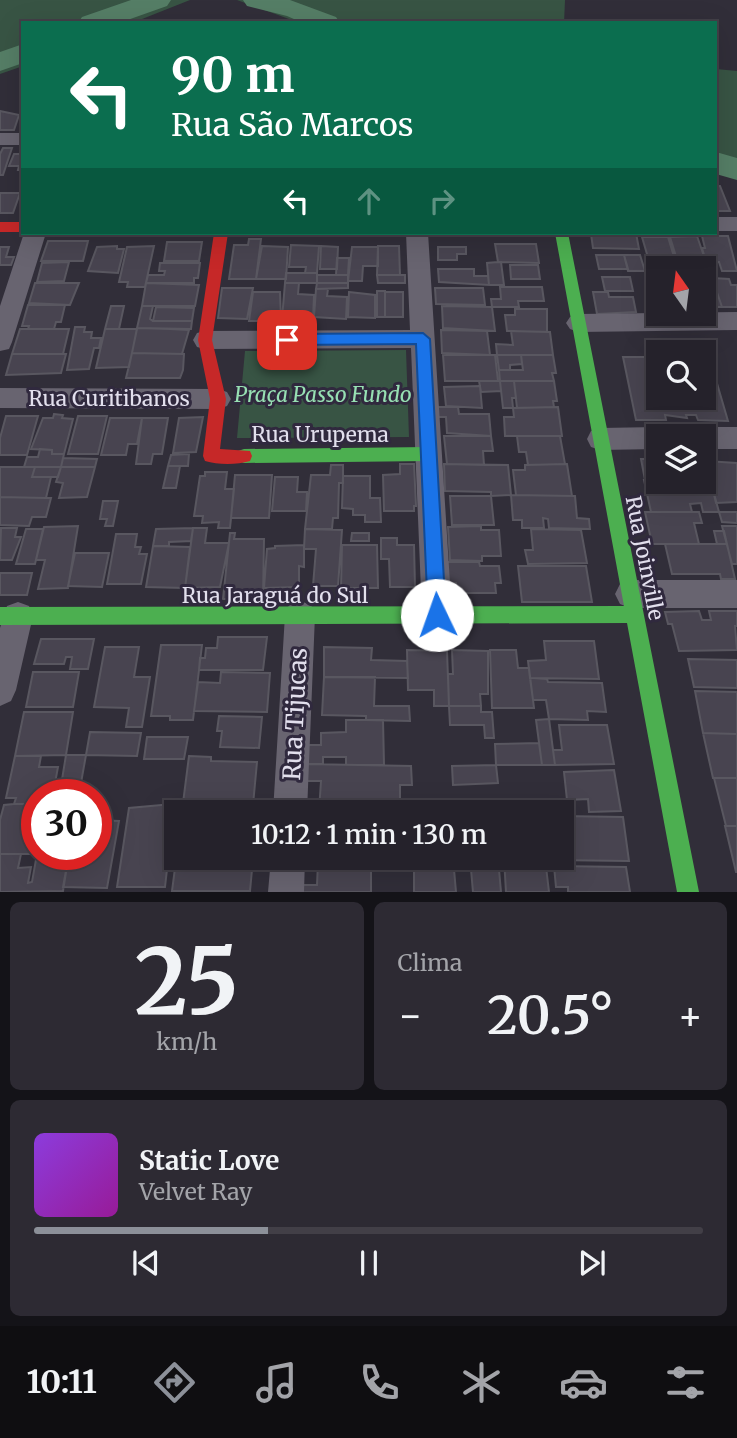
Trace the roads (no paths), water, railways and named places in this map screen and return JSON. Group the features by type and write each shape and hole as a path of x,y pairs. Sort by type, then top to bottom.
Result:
{"street":[{"path":"0,139 21,139"},
{"path":"717,224 737,224"},
{"path":"0,227 21,227"},
{"path":"0,342 34,235"},
{"path":"218,399 205,340 221,235"},
{"path":"417,235 437,615"},
{"name":"Rua Joinville","path":"561,235 688,892"},
{"path":"578,323 737,321"},
{"path":"205,340 423,339"},
{"name":"Rua Curitibanos","path":"0,398 218,399"},
{"name":"Rua Urupema","path":"218,399 211,456 429,454"},
{"path":"600,439 646,438"},
{"path":"716,438 737,438"},
{"path":"632,604 737,594"},
{"name":"Rua Jaraguá do Sul","path":"9,617 437,615 632,604"},
{"name":"Rua Tijucas","path":"291,800 300,615"},
{"path":"0,690 9,617"},
{"path":"286,892 287,870"}],"waterway":[{"path":"98,21 157,0"},
{"path":"257,0 297,10 322,21"},
{"path":"0,62 21,54"},
{"path":"717,163 737,169"}],"park label":[{"name":"Praça Passo Fundo","path":"323,394"}]}
